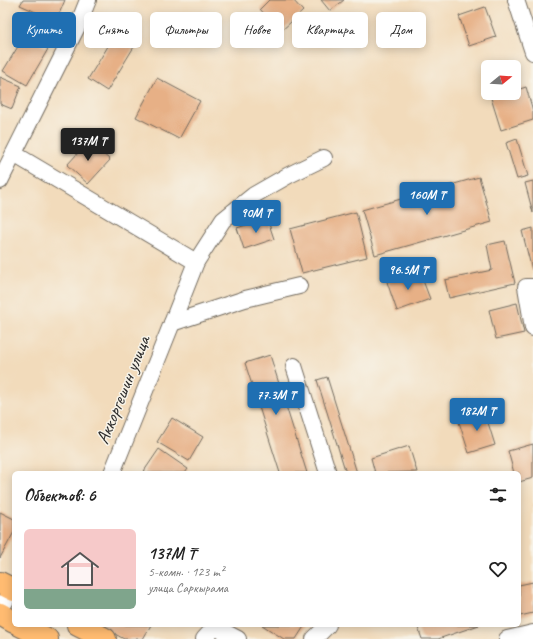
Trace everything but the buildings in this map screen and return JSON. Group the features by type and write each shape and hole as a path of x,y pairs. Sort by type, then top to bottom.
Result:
{"highway":[{"path":"0,614 12,621"},
{"path":"24,627 47,639"},
{"path":"82,627 104,639"}],"street":[{"path":"0,182 78,25 88,0"},
{"path":"516,0 533,52"},
{"path":"14,154 196,262"},
{"name":"Аккоргешин улица","path":"113,471 196,262 223,220 254,195 289,175 324,158"},
{"path":"172,323 245,299 299,286"},
{"path":"533,287 526,287 533,328"},
{"path":"294,366 327,471"},
{"path":"0,611 9,587"},
{"path":"204,639 215,627 238,639"},
{"path":"314,639 326,627"},
{"path":"507,639 533,633"}]}
